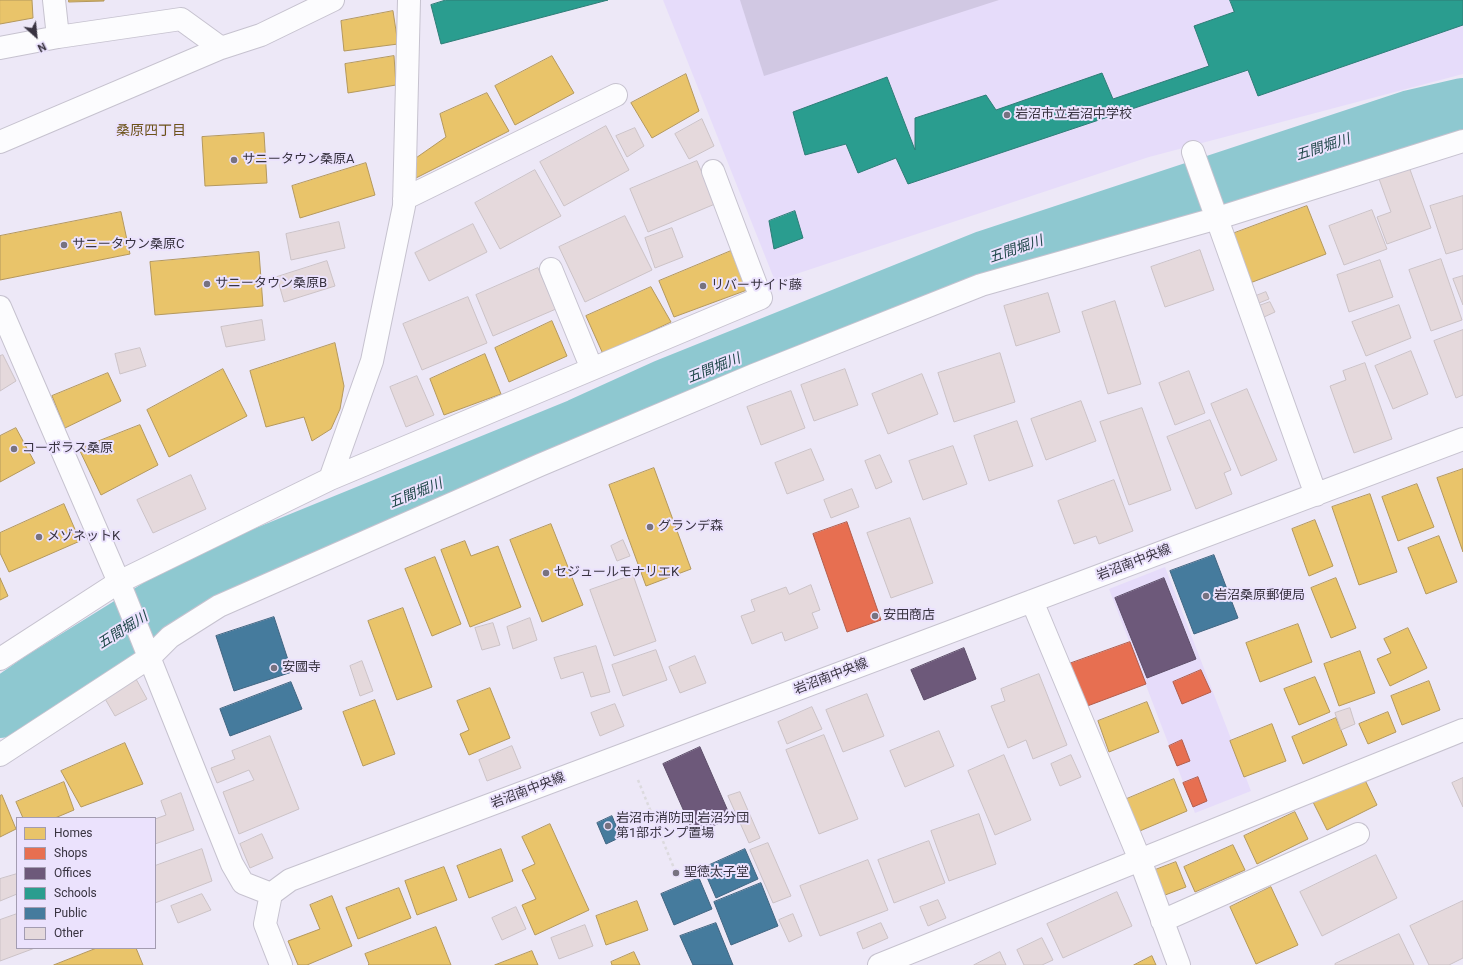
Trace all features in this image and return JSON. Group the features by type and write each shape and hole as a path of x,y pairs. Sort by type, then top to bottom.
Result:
{"street":[{"path":"54,0 58,37"},
{"path":"0,142 221,48 261,35 333,0"},
{"path":"330,479 372,361 404,199 409,0"},
{"path":"0,48 58,37 181,19 221,48"},
{"path":"404,199 616,95"},
{"path":"0,755 148,654 170,637 219,606 540,465 754,375 981,285 1463,141"},
{"path":"1193,152 1217,215 1316,495"},
{"path":"0,658 120,585 330,479 761,298 713,171"},
{"path":"551,269 592,369"},
{"path":"0,307 120,585 232,864 243,883 271,894 265,924 281,965"},
{"name":"岩沼南中央線","path":"271,894 290,880 1463,439"},
{"path":"1032,601 1140,860 1179,965"},
{"path":"879,965 1463,730"},
{"path":"1162,921 1358,834"}],"path":[{"path":"628,753 678,878"}],"shaded area":[{"name":"岩沼市立岩沼中学校","path":"663,0 1463,0 1463,74 1149,157 775,281"},
{"path":"740,0 999,0 764,76"},
{"path":"1165,567 1251,791 1195,813 1109,589"}],"building: Homes":[{"path":"0,0 32,0 33,18 0,24"},
{"path":"69,0 104,0 104,1 69,2"},
{"path":"393,11 398,44 344,51 341,21"},
{"path":"394,56 396,85 348,93 345,64"},
{"path":"552,56 574,93 515,125 495,86"},
{"path":"686,74 699,111 652,138 631,103"},
{"path":"487,93 509,131 414,179 413,160 446,137 440,114"},
{"name":"サニータウン桑原A","path":"264,133 267,183 205,186 202,137"},
{"path":"366,163 375,195 300,218 292,186"},
{"path":"1307,206 1326,254 1250,283 1232,234"},
{"name":"サニータウン桑原C","path":"121,212 130,254 0,280 0,236"},
{"name":"リバーサイド藤","path":"731,251 747,290 674,317 659,281"},
{"name":"サニータウン桑原B","path":"259,252 263,306 155,315 150,262"},
{"path":"651,287 671,322 603,354 586,316"},
{"path":"552,321 567,356 509,382 495,348"},
{"path":"335,343 344,386 340,409 331,429 312,441 304,417 266,427 250,371"},
{"path":"485,354 501,394 444,415 430,379"},
{"path":"223,369 247,416 169,457 147,410"},
{"path":"108,373 121,401 65,428 52,396"},
{"path":"140,425 158,465 101,495 79,449"},
{"name":"コーポラス桑原","path":"16,428 35,463 0,482 0,436"},
{"name":"グランデ森","path":"654,468 691,569 646,586 609,485"},
{"path":"1463,469 1463,552 1437,478"},
{"path":"1417,484 1434,527 1398,541 1382,497"},
{"path":"1370,494 1397,572 1359,585 1332,507"},
{"name":"メゾネットK","path":"64,504 80,541 9,572 0,553 0,533"},
{"path":"1315,520 1333,566 1309,576 1292,529"},
{"name":"セジュールモナリエK","path":"551,524 583,605 542,622 510,540"},
{"path":"1439,536 1457,582 1426,594 1408,548"},
{"path":"465,541 471,556 498,546 521,607 470,627 441,550"},
{"path":"435,557 461,624 432,636 405,569"},
{"path":"0,578 8,596 0,600"},
{"path":"1336,578 1356,628 1331,638 1311,588"},
{"path":"403,608 432,687 397,700 368,621"},
{"path":"1298,624 1312,662 1260,682 1246,643"},
{"path":"1408,628 1427,668 1390,686 1377,659 1391,653 1384,639"},
{"path":"1360,651 1375,693 1339,706 1324,664"},
{"path":"1315,677 1330,712 1299,725 1284,689"},
{"path":"1429,681 1440,710 1402,725 1391,696"},
{"path":"490,688 510,738 469,755 460,734 469,730 457,701"},
{"path":"375,700 395,754 363,766 343,712"},
{"path":"1147,702 1159,732 1109,752 1098,721"},
{"path":"1388,712 1396,732 1368,744 1359,724"},
{"path":"1336,718 1347,745 1303,764 1292,737"},
{"path":"1272,724 1286,761 1244,777 1230,741"},
{"path":"125,743 143,784 81,807 61,771"},
{"path":"1364,778 1377,805 1327,830 1313,802"},
{"path":"1174,779 1187,811 1135,833 1122,801"},
{"path":"64,782 74,810 57,817 23,817 16,802"},
{"path":"2,795 16,829 0,837 0,796"},
{"path":"1295,812 1308,839 1257,864 1244,836"},
{"path":"550,824 589,910 535,935 522,905 536,899 522,870 535,864 522,837"},
{"path":"1233,845 1245,870 1195,892 1184,867"},
{"path":"501,849 513,881 469,898 457,866"},
{"path":"1176,862 1186,887 1160,897 1150,872"},
{"path":"444,867 457,900 417,915 405,881"},
{"path":"1271,887 1298,945 1256,964 1230,907"},
{"path":"399,888 411,918 358,939 346,908"},
{"path":"332,896 352,946 307,965 298,965 288,941 320,929 310,905"},
{"path":"637,901 648,930 606,945 596,916"},
{"path":"436,927 451,965 368,965 369,964 365,954"},
{"path":"94,949 136,949 143,965 54,965"},
{"path":"532,951 538,965 495,965"},
{"path":"634,952 640,965 612,965 611,962"},
{"path":"1152,956 1156,965 1134,965"}],"building: Shops":[{"path":"847,522 881,620 847,632 813,534"},
{"path":"1130,642 1146,684 1082,708 1066,665"},
{"path":"1201,670 1211,692 1182,704 1173,682"},
{"path":"1182,740 1190,761 1177,766 1169,746"},
{"path":"1198,777 1207,801 1193,807 1183,783"}],"building: Offices":[{"path":"1164,578 1196,659 1147,678 1115,598"},
{"path":"964,648 976,679 924,700 911,670"},
{"path":"700,747 731,818 694,834 663,764"}],"building: Schools":[{"path":"446,0 608,0 441,44 431,5"},
{"path":"1230,0 1463,0 1463,25 1258,96 1248,70 908,184 896,158 858,173 846,144 805,155 793,112 887,77 915,150 915,118 986,95 996,110 1102,73 1113,99 1209,66 1194,26 1234,12"},
{"path":"795,211 803,238 774,249 769,221"}],"building: Public":[{"path":"1214,555 1238,618 1194,634 1170,571"},
{"path":"274,617 292,672 234,691 216,636"},
{"path":"291,682 302,709 230,736 220,709"},
{"path":"612,816 621,837 606,844 597,823"},
{"path":"745,849 758,879 716,898 703,868"},
{"path":"699,878 712,909 674,925 661,894"},
{"path":"761,883 778,926 731,945 714,902"},
{"path":"716,923 733,965 693,965 680,936"}],"building: Other":[{"path":"702,119 714,146 689,159 675,134"},
{"path":"606,126 629,170 564,206 540,162"},
{"path":"635,128 644,146 627,157 616,136"},
{"path":"697,161 715,204 648,232 630,189"},
{"path":"1408,164 1431,228 1387,244 1377,217 1391,212 1378,176"},
{"path":"535,170 561,216 500,249 475,203"},
{"path":"1463,196 1463,249 1446,254 1430,206"},
{"path":"1372,210 1387,249 1344,265 1329,226"},
{"path":"625,216 652,270 585,302 559,247"},
{"path":"339,222 345,248 291,260 286,234"},
{"path":"473,224 487,252 429,281 415,253"},
{"path":"672,228 683,257 655,268 645,238"},
{"path":"1200,250 1214,290 1165,307 1151,267"},
{"path":"1441,259 1462,320 1431,331 1409,270"},
{"path":"1380,260 1393,297 1349,312 1337,275"},
{"path":"327,261 335,286 284,302 277,277"},
{"path":"538,268 556,309 493,336 476,295"},
{"path":"1463,276 1463,305 1453,279"},
{"path":"1266,292 1269,299 1259,303 1256,296"},
{"path":"1048,293 1060,332 1016,346 1004,306"},
{"path":"468,297 487,343 422,370 403,324"},
{"path":"1115,301 1141,384 1108,394 1082,312"},
{"path":"1270,302 1275,312 1264,317 1259,306"},
{"path":"1399,305 1411,338 1366,356 1352,322"},
{"path":"262,320 265,340 226,347 221,327"},
{"path":"1463,330 1463,395 1456,398 1434,341"},
{"path":"140,348 146,366 120,374 115,354"},
{"path":"1411,351 1428,394 1393,409 1375,366"},
{"path":"1000,353 1015,402 954,422 938,373"},
{"path":"3,355 16,381 0,391 0,356"},
{"path":"1365,363 1392,439 1354,453 1330,386 1346,380 1343,371"},
{"path":"845,369 858,405 814,421 801,385"},
{"path":"1189,371 1205,413 1175,425 1159,383"},
{"path":"922,374 938,414 888,434 872,394"},
{"path":"417,376 434,415 406,427 390,387"},
{"path":"1247,389 1277,460 1241,476 1211,404"},
{"path":"791,391 805,428 761,445 747,407"},
{"path":"1081,401 1096,441 1046,460 1031,419"},
{"path":"1142,408 1171,490 1129,505 1100,422"},
{"path":"1210,420 1231,470 1224,473 1232,494 1196,509 1167,437"},
{"path":"1017,421 1033,466 989,481 974,436"},
{"path":"953,446 967,484 923,500 909,461"},
{"path":"811,449 824,480 787,494 775,463"},
{"path":"880,455 892,482 876,489 865,461"},
{"path":"191,475 206,509 153,533 137,500"},
{"path":"1114,480 1133,531 1099,544 1096,536 1074,544 1058,501"},
{"path":"852,489 859,507 831,518 824,500"},
{"path":"910,518 933,583 891,598 867,533"},
{"path":"623,540 630,556 617,561 611,546"},
{"path":"633,575 656,641 614,656 590,590"},
{"path":"811,585 820,610 812,613 818,628 785,641 782,632 752,644 741,616 755,611 751,600 786,587 789,594"},
{"path":"530,618 537,640 513,649 507,627"},
{"path":"493,623 500,645 482,650 475,628"},
{"path":"596,646 610,692 591,697 583,672 561,679 554,658"},
{"path":"656,650 667,680 623,696 612,665"},
{"path":"695,656 706,683 680,693 669,667"},
{"path":"362,661 373,691 360,696 350,666"},
{"path":"1039,674 1067,745 1033,759 1026,740 1008,748 991,706 1005,701 1001,689"},
{"path":"136,679 147,699 115,716 104,697"},
{"path":"867,694 884,736 843,752 826,710"},
{"path":"615,704 624,726 600,736 591,713"},
{"path":"812,707 822,729 787,744 778,722"},
{"path":"1350,708 1355,724 1341,730 1335,713"},
{"path":"939,731 954,766 905,787 890,751"},
{"path":"824,735 858,819 819,834 786,750"},
{"path":"270,736 299,809 239,834 223,792 254,780 249,770 217,783 211,768 235,759 232,751"},
{"path":"512,746 521,768 487,781 479,760"},
{"path":"1004,755 1031,820 995,835 968,771"},
{"path":"1071,755 1081,777 1060,786 1051,764"},
{"path":"1463,778 1463,807 1452,783"},
{"path":"740,792 760,838 749,843 728,796"},
{"path":"181,793 194,830 156,844 156,819 166,815 161,801"},
{"path":"979,814 996,864 949,881 931,831"},
{"path":"262,834 273,858 250,868 240,844"},
{"path":"929,841 945,883 894,903 878,860"},
{"path":"768,843 791,896 773,903 750,850"},
{"path":"202,849 212,881 156,903 156,866"},
{"path":"1376,855 1397,898 1322,936 1300,892"},
{"path":"868,860 888,910 820,936 800,886"},
{"path":"16,874 16,894 0,901 0,879"},
{"path":"1117,892 1132,926 1063,958 1047,924"},
{"path":"202,894 211,910 178,923 171,906"},
{"path":"938,900 946,918 928,926 920,907"},
{"path":"1463,901 1463,958 1449,965 1429,965 1410,926"},
{"path":"516,907 526,929 502,940 492,918"},
{"path":"16,914 16,949 32,949 0,961 0,920"},
{"path":"793,914 802,936 789,942 779,920"},
{"path":"881,923 888,938 863,949 857,933"},
{"path":"585,925 593,946 559,959 551,938"},
{"path":"1399,934 1414,965 1335,965 1335,964"},
{"path":"1042,938 1053,960 1042,965 1024,965 1017,950"},
{"path":"1000,952 1006,965 974,965"}],"waterway":[{"name":"五間堀川","path":"0,709 39,682 200,582 580,427 666,388 987,259 1411,119 1463,107"}],"place":[{"name":"岩沼市立岩沼中学校","path":"1007,115"},
{"name":"サニータウン桑原A","path":"234,160"},
{"name":"サニータウン桑原C","path":"64,245"},
{"name":"サニータウン桑原B","path":"207,284"},
{"name":"リバーサイド藤","path":"703,286"},
{"name":"コーポラス桑原","path":"14,449"},
{"name":"グランデ森","path":"650,527"},
{"name":"メゾネットK","path":"39,537"},
{"name":"セジュールモナリエK","path":"546,573"},
{"name":"岩沼桑原郵便局","path":"1206,596"},
{"name":"安田商店","path":"875,616"},
{"name":"安國寺","path":"274,668"},
{"name":"岩沼市消防団 岩沼分団 第1部ポンプ置場","path":"608,826"},
{"name":"聖徳太子堂","path":"676,873"}],"district":[{"name":"桑原四丁目","path":"151,131"}]}
